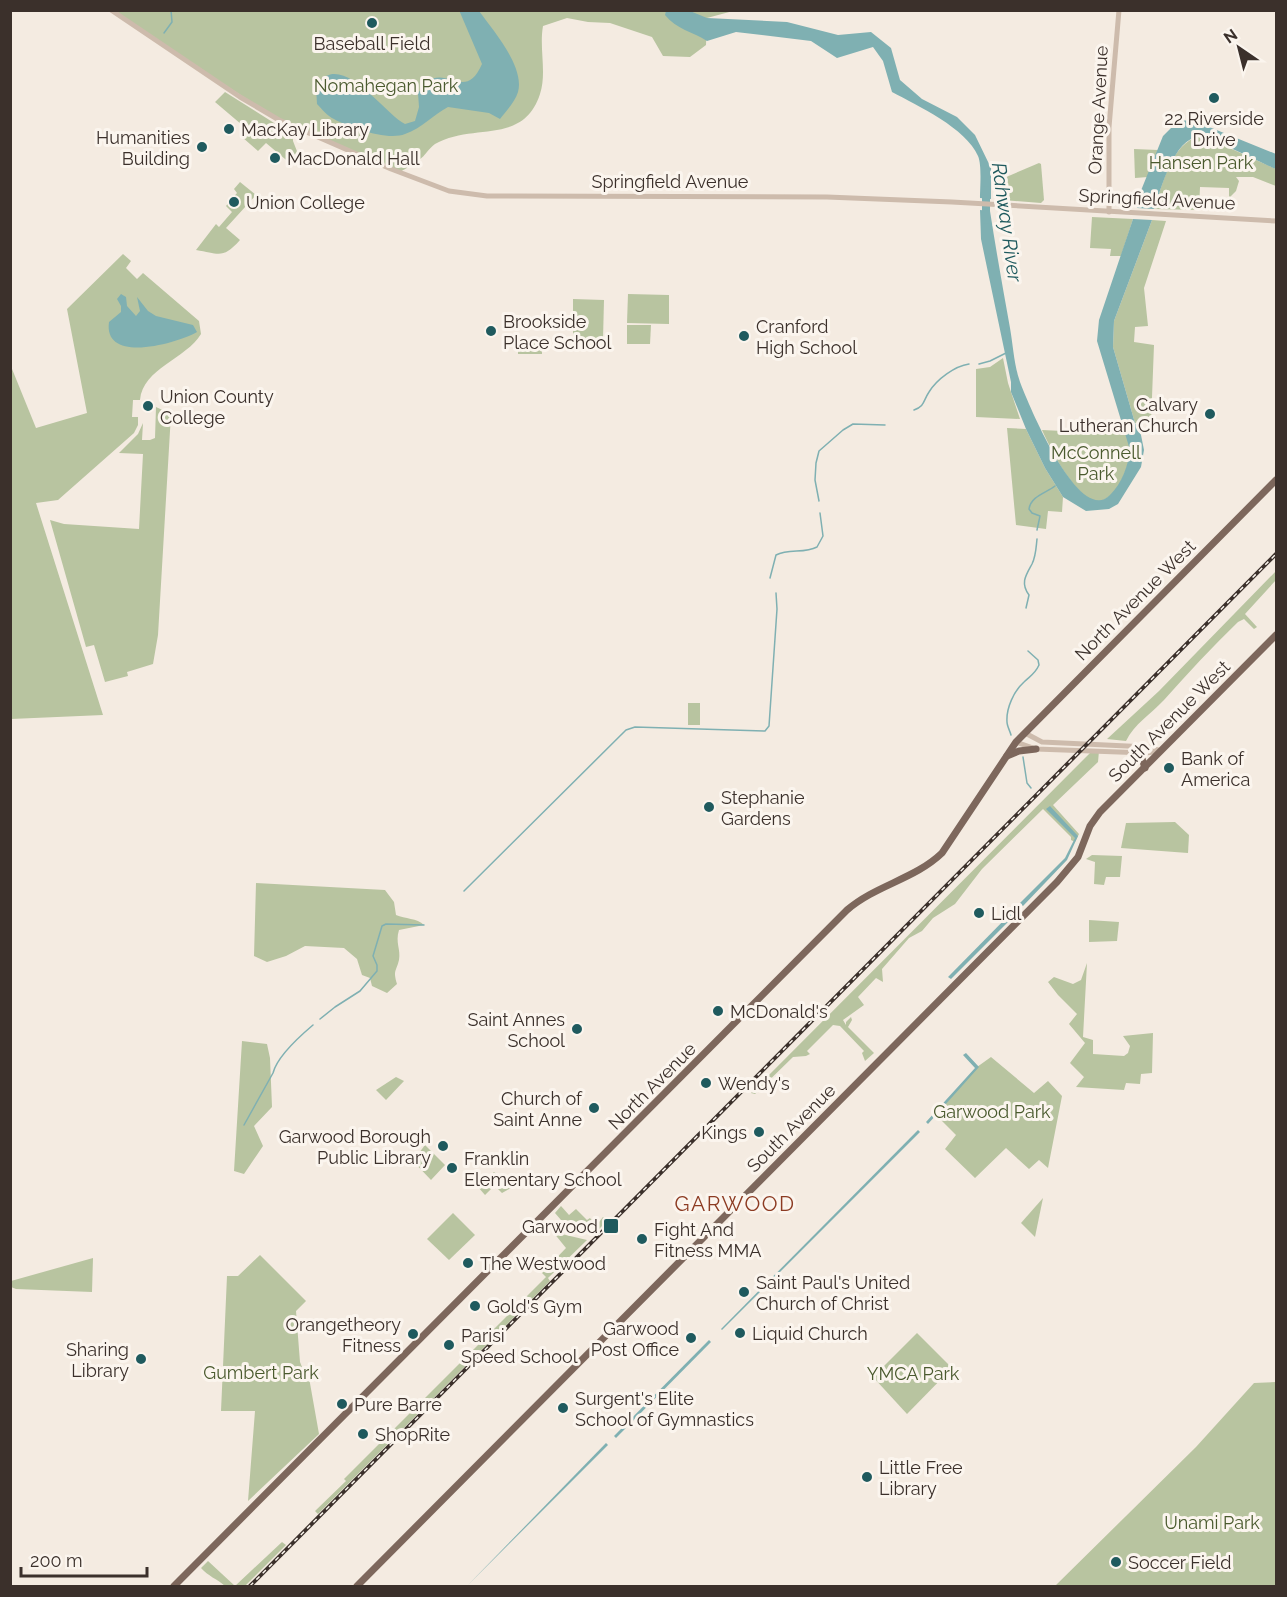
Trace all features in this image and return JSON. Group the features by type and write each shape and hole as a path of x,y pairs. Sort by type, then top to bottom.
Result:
{"main road":[{"name":"North Avenue West","path":"1016,742 1276,480"},
{"name":"South Avenue West","path":"1088,832 1100,812 1276,635"},
{"name":"North Avenue","path":"174,1587 847,910 865,896 927,866 942,853 1016,742"},
{"path":"1004,757 1019,751 1036,749"},
{"path":"1140,752 1145,768"},
{"name":"South Avenue","path":"357,1587 1058,882 1078,857 1088,832"}],"street":[{"name":"Springfield Avenue","path":"111,10 240,97 279,120 390,169 449,191 487,196 822,197 991,204 1276,221"},
{"name":"Orange Avenue","path":"1109,212 1109,127 1119,10"},
{"path":"1025,733 1042,742 1148,747 1162,751"},
{"path":"1016,742 1036,749 1162,751"}],"green space":[{"name":"Nomahegan Park","path":"111,11 733,11 707,18 706,45 690,57 663,56 652,37 610,23 567,18 543,26 542,86 532,110 522,121 509,127 465,134 435,144 417,162 400,172 279,120"},
{"path":"225,92 293,135 300,159 291,164 266,143 258,151 242,137 248,130 215,102"},
{"name":"Hansen Park","path":"1200,136 1276,169 1276,186 1253,177 1236,177 1239,181 1236,191 1230,197 1229,188 1200,187 1199,210 1154,209 1175,156 1190,140"},
{"path":"1134,149 1158,150 1148,177 1135,178"},
{"path":"1041,164 1044,200 1041,203 1003,200 1004,178"},
{"path":"240,182 256,195 226,228 240,240 221,254 196,250 216,224 219,227 232,212 226,206 237,193 234,189"},
{"path":"1092,217 1133,219 1121,256 1110,256 1111,249 1090,248"},
{"path":"1152,220 1166,221 1144,288 1148,326 1135,327 1134,342 1154,345 1151,423 1135,423 1113,347 1114,321"},
{"path":"123,254 131,261 126,268 137,279 143,273 199,321 201,334 194,343 149,380 140,400 133,400 132,417 138,417 138,425 134,433 58,500 36,503 103,715 11,719 10,364 36,428 87,413 67,309"},
{"path":"628,294 669,295 669,324 627,323"},
{"path":"573,299 604,300 603,339 573,339"},
{"path":"627,325 651,325 650,344 627,344"},
{"path":"518,338 542,338 542,354 518,354"},
{"path":"1003,358 1008,383 1020,419 976,417 976,369 990,367"},
{"path":"156,407 171,414 158,635 153,664 127,672 128,676 105,682 94,645 86,647 50,520 64,524 139,529 143,454 119,453 138,434 143,423 142,440 155,438"},
{"path":"1007,428 1026,429 1045,468 1063,497 1062,512 1048,511 1046,529 1016,525"},
{"name":"McConnell Park","path":"1042,430 1126,434 1130,448 1129,459 1123,478 1112,494 1098,501 1083,494 1062,468"},
{"path":"1276,571 1276,580 1245,614 1257,627 1254,629 1244,619 1238,622 1138,724 1126,741 1107,739 1159,691"},
{"path":"688,703 700,703 700,725 688,725"},
{"path":"1093,750 1099,751 1098,762 1053,805 1079,834 1075,842 1043,809 982,869 955,904 933,918 922,931 909,938 882,969 883,982 876,978 858,997 864,1005 843,1020 846,1025 851,1017 852,1020 848,1027 874,1053 865,1061 862,1053 864,1051 840,1026 833,1025 807,1051 810,1054 793,1057 755,1094 751,1093"},
{"path":"1175,822 1189,835 1188,853 1121,848 1126,823"},
{"path":"1092,855 1122,856 1120,877 1106,877 1104,885 1094,884 1095,862 1086,859"},
{"path":"256,883 385,890 394,902 396,915 424,925 399,930 399,960 395,973 397,984 387,993 372,986 370,978 362,975 357,959 344,948 305,946 286,956 267,962 254,956"},
{"path":"1089,920 1119,922 1117,941 1089,942"},
{"path":"1087,963 1083,1037 1093,1040 1093,1054 1124,1056 1128,1053 1130,1046 1123,1036 1153,1033 1152,1073 1141,1074 1140,1084 1126,1083 1124,1090 1076,1087 1084,1077 1070,1063 1085,1043 1069,1024 1077,1014 1048,982 1054,977 1073,984 1081,980"},
{"path":"242,1041 267,1044 270,1058 272,1107 254,1126 263,1146 244,1174 234,1171"},
{"name":"Garwood Park","path":"991,1057 1034,1093 1048,1081 1062,1096 1048,1168 1039,1160 1029,1169 1006,1148 975,1178 945,1149 956,1135 936,1115 977,1067"},
{"path":"396,1077 404,1081 386,1100 376,1090"},
{"path":"425,1145 445,1165 431,1180 410,1158 419,1153"},
{"path":"494,1172 511,1188 502,1193 497,1188 492,1188 485,1195 478,1187"},
{"path":"1043,1198 1035,1237 1021,1223"},
{"path":"561,1206 569,1215 576,1209 587,1220 590,1218 593,1222 599,1222 603,1217 606,1220 599,1229 561,1220 555,1213"},
{"path":"453,1213 475,1235 449,1260 427,1239"},
{"path":"553,1232 587,1240 548,1278 550,1281 318,1514 315,1511 346,1481 344,1479 546,1277 542,1273 566,1248"},
{"name":"Gumbert Park","path":"260,1255 306,1301 296,1311 300,1362 304,1372 308,1372 319,1434 248,1501 255,1411 221,1411 227,1276 238,1276"},
{"path":"93,1258 92,1292 11,1287 11,1281"},
{"name":"YMCA Park","path":"917,1333 952,1368 907,1414 873,1377"},
{"name":"Unami Park","path":"1276,1382 1276,1586 1055,1586 1196,1447 1254,1383"},
{"path":"282,1542 286,1545 245,1586 235,1586"},
{"path":"208,1561 235,1586 225,1586 201,1568"}],"water":[{"path":"459,10 479,11 506,49 517,71 518,92 513,103 500,119 489,113 448,107 405,134 389,136 359,130 341,123 329,116 317,104 316,87 326,76 336,74 357,83 405,124 415,121 419,107 418,93 428,81 435,78 463,82 470,80 482,64"},
{"path":"666,11 690,11 707,18 787,22 838,35 871,32 891,48 900,80 922,99 957,117 975,135 991,168 991,199 980,198 979,160 972,146 952,127 892,92 883,61 873,47 837,58 811,41 736,32 707,41 674,24 665,15"},
{"path":"1192,120 1276,154 1276,169 1224,145 1199,137 1182,146 1176,155 1154,209 1137,208 1140,193 1163,136 1178,121"},
{"path":"980,210 990,211 1015,362 1025,394 1056,458 1070,479 1084,494 1098,500 1110,495 1118,485 1126,468 1130,450 1097,341 1099,320 1133,219 1152,220 1114,321 1113,347 1144,450 1141,467 1118,504 1109,509 1086,511 1063,497 1045,468 1026,429 1011,392 1011,382 981,239"},
{"path":"121,294 126,297 127,306 136,316 140,311 137,297 148,311 156,316 193,325 197,332 159,345 129,347 118,343 110,335 109,322 121,312 117,299"},
{"path":"1050,806 1078,836 1067,860 1023,906 1020,903 1065,858 1075,838 1046,809"},
{"path":"1015,909 1016,914 951,979 948,977"},
{"path":"966,1053 979,1067 928,1124 926,1122 975,1068 963,1055"},
{"path":"918,1130 920,1132 722,1330 721,1329"},
{"path":"709,1340 711,1342 616,1438 614,1436"},
{"path":"606,1443 608,1445 467,1586"}],"waterway":[{"path":"164,33 172,22 171,10"},
{"name":"Rahway River","path":"986,190 986,220"},
{"path":"979,364 1006,353"},
{"path":"914,410 922,405 932,387 941,378 952,370 969,364"},
{"path":"819,501 815,480 819,451 853,424 885,425"},
{"path":"1037,530 1040,516 1032,513 1029,509 1030,505 1036,498 1055,486"},
{"path":"770,578 776,555 817,547 823,536 820,513"},
{"path":"1026,608 1029,595 1026,591 1025,579 1034,558 1037,539"},
{"path":"464,891 626,730 635,727 765,731 769,726 777,609 776,593"},
{"path":"1011,735 1007,724 1011,700 1039,665 1038,660 1028,651"},
{"path":"1023,757 1027,783 1031,788"},
{"path":"320,1019 360,991 377,971 373,956 382,926 386,924 424,925"},
{"path":"244,1125 279,1060 313,1025"}],"railway":[{"path":"250,1586 1276,554"}],"place":[{"name":"Baseball Field","path":"372,23"},
{"name":"22 Riverside Drive","path":"1214,98"},
{"name":"MacKay Library","path":"229,129"},
{"name":"Humanities Building","path":"202,147"},
{"name":"MacDonald Hall","path":"275,158"},
{"name":"Union College","path":"234,202"},
{"name":"Brookside Place School","path":"491,331"},
{"name":"Cranford High School","path":"744,336"},
{"name":"Union County College","path":"148,406"},
{"name":"Calvary Lutheran Church","path":"1210,414"},
{"name":"Bank of America","path":"1169,768"},
{"name":"Stephanie Gardens","path":"709,807"},
{"name":"Lidl","path":"979,913"},
{"name":"McDonald's","path":"718,1011"},
{"name":"Saint Annes School","path":"577,1029"},
{"name":"Wendy's","path":"706,1083"},
{"name":"Church of Saint Anne","path":"594,1108"},
{"name":"Kings","path":"759,1132"},
{"name":"Garwood Borough Public Library","path":"443,1146"},
{"name":"Franklin Elementary School","path":"452,1168"},
{"name":"Garwood","path":"611,1226"},
{"name":"Fight And Fitness MMA","path":"642,1239"},
{"name":"The Westwood","path":"468,1263"},
{"name":"Saint Paul's United Church of Christ","path":"744,1292"},
{"name":"Gold's Gym","path":"475,1306"},
{"name":"Liquid Church","path":"740,1333"},
{"name":"Orangetheory Fitness","path":"413,1334"},
{"name":"Garwood Post Office","path":"691,1338"},
{"name":"Parisi Speed School","path":"449,1345"},
{"name":"Sharing Library","path":"141,1359"},
{"name":"Pure Barre","path":"342,1404"},
{"name":"Surgent's Elite School of Gymnastics","path":"563,1408"},
{"name":"ShopRite","path":"363,1434"},
{"name":"Little Free Library","path":"867,1477"},
{"name":"Soccer Field","path":"1116,1562"}],"district":[{"name":"GARWOOD","path":"735,1203"}]}
